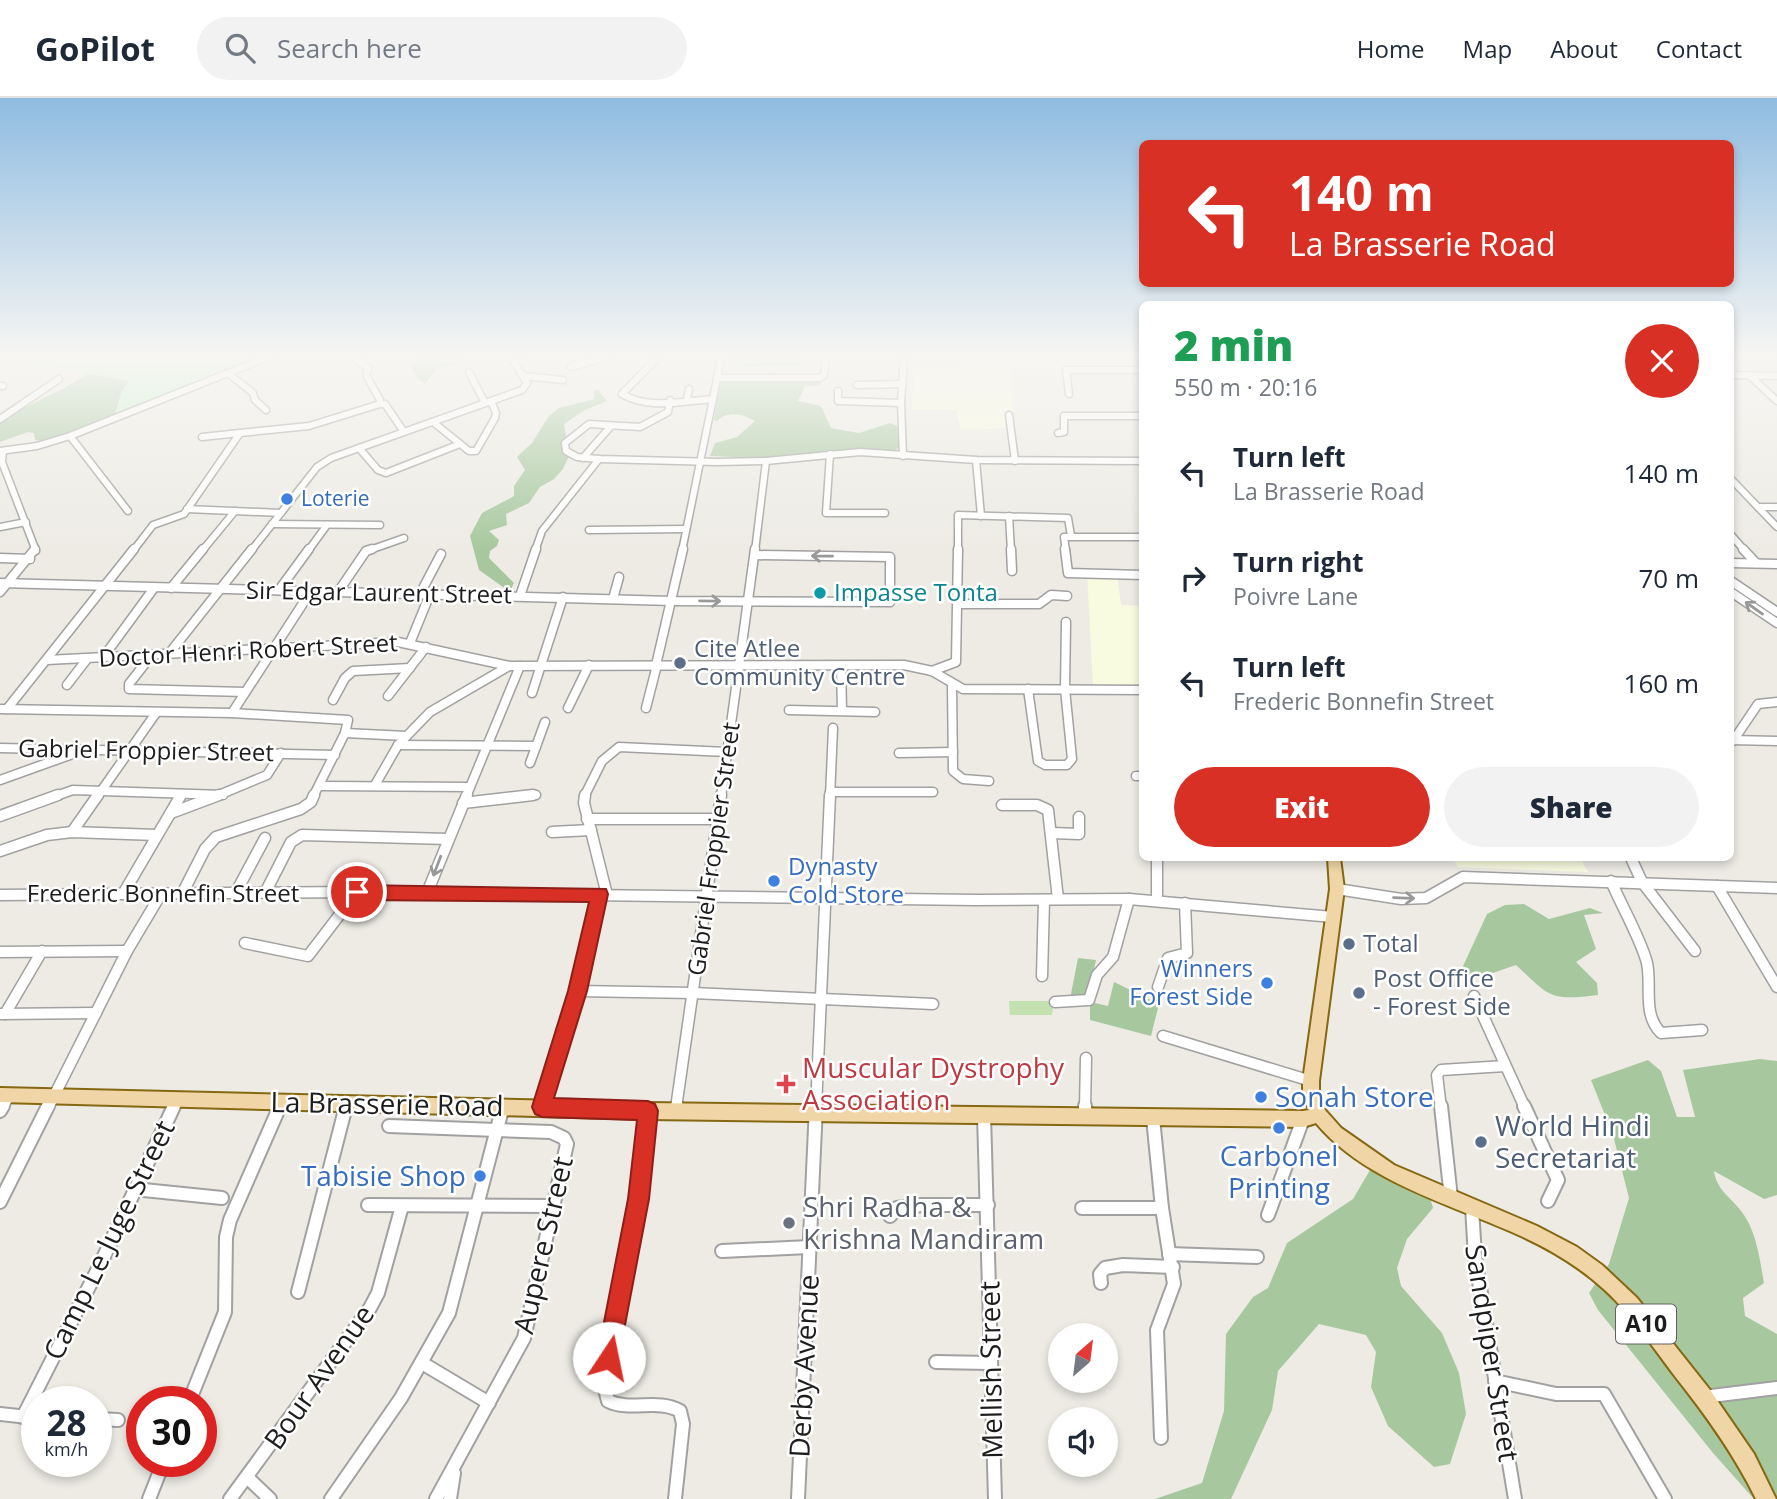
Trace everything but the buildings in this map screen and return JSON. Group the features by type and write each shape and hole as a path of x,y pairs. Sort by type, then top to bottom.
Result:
{"main road":[{"name":"A10","path":"1334,861 1337,889 1311,1081 1311,1117 1388,1171 1541,1238 1596,1271 1631,1304 1703,1397 1748,1461 1766,1499"},
{"name":"La Brasserie Road","path":"5,1094 648,1111 1153,1118 1311,1117"}],"street":[{"path":"0,592 36,551 1,463 2,451 37,446 113,419"},
{"path":"202,437 309,426 330,419"},
{"path":"395,419 404,432"},
{"path":"169,655 218,589 323,462 440,419"},
{"path":"433,422 469,451 478,449 493,419"},
{"path":"655,419 634,427 589,424 569,438 564,446 566,451 583,458 599,459 766,461 860,452 976,460 1139,461"},
{"path":"646,708 672,601 709,419"},
{"path":"902,419 903,456"},
{"path":"1010,419 1015,461"},
{"path":"1058,433 1064,432 1064,419"},
{"path":"583,458 611,426"},
{"path":"3,709 47,660 153,525 158,521 175,519 187,509 240,433"},
{"path":"70,436 128,511"},
{"path":"359,448 379,470 386,473 460,444"},
{"path":"830,454 826,513 885,513"},
{"path":"520,596 542,531 599,459"},
{"path":"976,460 981,516"},
{"name":"Gabriel Froppier Street","path":"676,1111 719,819 766,461"},
{"path":"1735,487 1777,527"},
{"path":"1758,507 1777,508"},
{"path":"187,509 281,513"},
{"path":"171,588 235,511"},
{"path":"932,671 956,662 958,515 1068,518 1070,536"},
{"path":"1009,516 1012,571"},
{"path":"0,527 26,523"},
{"path":"272,524 380,525"},
{"path":"279,590 327,526"},
{"path":"589,530 686,529"},
{"path":"1139,537 1064,537 1068,573 1139,575"},
{"path":"338,592 366,551 404,538"},
{"path":"1734,538 1756,563"},
{"path":"420,594 442,554"},
{"path":"748,602 890,602 890,556 755,555"},
{"path":"0,558 30,559"},
{"path":"1734,562 1777,564"},
{"path":"613,599 619,577"},
{"name":"Sir Edgar Laurent Street","path":"0,583 748,602"},
{"path":"1734,583 1777,612"},
{"path":"102,659 154,588"},
{"path":"232,713 311,591"},
{"path":"410,643 430,594"},
{"path":"958,604 1039,604 1051,594 1067,596"},
{"path":"1734,594 1777,624"},
{"path":"532,693 563,597"},
{"path":"1028,689 1038,761 1045,765 1067,765 1072,760 1065,690 1066,622"},
{"name":"Doctor Henri Robert Street","path":"47,660 384,642 410,643 509,666 904,666 932,671"},
{"path":"388,696 426,648"},
{"path":"150,656 129,684 129,689 245,692"},
{"path":"67,685 87,659"},
{"path":"568,708 589,665"},
{"path":"374,785 398,745 444,702 509,666"},
{"path":"427,893 520,666"},
{"path":"841,666 842,710"},
{"path":"333,700 345,678 353,671 410,668"},
{"path":"932,671 963,689 1139,690"},
{"path":"952,685 953,771 958,777 989,780"},
{"path":"1734,736 1758,704 1777,702"},
{"path":"3,709 232,713 344,718 349,723 311,802 301,809 216,837 205,849 182,894"},
{"path":"789,710 875,712"},
{"path":"72,832 156,713"},
{"path":"530,763 545,722"},
{"name":"Derby Avenue","path":"798,1499 833,728"},
{"path":"345,733 406,736"},
{"path":"1734,740 1777,741"},
{"path":"398,745 536,746"},
{"path":"542,1107 603,895 584,797 612,749 619,747 727,752"},
{"name":"Gabriel Froppier Street","path":"0,748 335,755"},
{"path":"0,780 86,749"},
{"path":"900,753 953,752"},
{"path":"171,813 267,775 281,753"},
{"path":"321,786 470,787"},
{"path":"0,816 67,790 223,794"},
{"path":"830,792 933,792"},
{"path":"123,894 182,794"},
{"path":"463,803 536,795"},
{"path":"1002,805 1045,807 1049,813 1058,899"},
{"path":"1051,833 1079,834 1079,817"},
{"path":"587,819 719,819"},
{"path":"552,832 591,830"},
{"path":"0,851 47,835 72,832 156,835"},
{"path":"265,893 288,847 302,835 447,839"},
{"path":"235,894 265,838"},
{"path":"1157,861 1157,900"},
{"path":"1632,861 1642,882 1695,951"},
{"path":"1337,889 1401,899 1426,898 1463,877 1777,888"},
{"path":"1611,881 1647,964 1647,998 1657,1029 1661,1033 1702,1030"},
{"path":"1717,886 1777,987"},
{"path":"244,943 308,956 357,892"},
{"name":"Frederic Bonnefin Street","path":"0,895 357,892 1129,899 1334,918"},
{"path":"0,1202 127,951 161,894"},
{"path":"1055,1002 1089,1000 1097,975 1113,957 1129,899"},
{"path":"1042,976 1044,900"},
{"path":"1158,987 1168,958 1187,953 1185,903"},
{"path":"3,1014 42,951"},
{"path":"0,952 127,951"},
{"path":"577,991 693,993 933,1004"},
{"path":"1474,996 1558,1180 1548,1201"},
{"path":"3,1014 96,1013"},
{"path":"1163,1036 1311,1081"},
{"path":"1084,1117 1086,1058"},
{"path":"1451,1198 1437,1075 1441,1070 1505,1066"},
{"path":"0,1111 5,1094"},
{"name":"Camp Le Juge Street","path":"45,1386 177,1100"},
{"path":"195,1386 225,1312 225,1245 230,1220 282,1102"},
{"path":"298,1292 347,1103"},
{"path":"331,1499 422,1363 449,1314 503,1106"},
{"path":"648,1111 639,1199 604,1385 608,1401 615,1406 668,1406 680,1411 683,1424 675,1499"},
{"name":"Mellish Street","path":"984,1115 988,1205 989,1363 995,1499"},
{"path":"1268,1214 1311,1117"},
{"path":"1153,1118 1161,1208 1174,1284 1157,1330 1161,1438"},
{"path":"389,1126 496,1130"},
{"name":"Aupere Street","path":"436,1499 454,1470 530,1320 568,1151 564,1138 551,1132 496,1130"},
{"path":"134,1189 222,1198"},
{"path":"891,1216 897,1208 922,1205 988,1205"},
{"path":"368,1206 554,1206"},
{"name":"Bour Avenue","path":"230,1499 248,1478 370,1308 377,1293 402,1206"},
{"name":"Sandpiper Street","path":"1472,1207 1475,1256 1516,1499"},
{"path":"1082,1208 1161,1208"},
{"path":"722,1251 809,1247"},
{"path":"1101,1283 1100,1274 1105,1268 1171,1261 1256,1257"},
{"path":"936,1362 989,1363"},
{"path":"422,1363 489,1403"},
{"path":"1495,1381 1556,1394 1604,1394 1665,1499"},
{"path":"1703,1397 1777,1388"},
{"path":"0,1414 21,1417"},
{"path":"112,1420 118,1420"},
{"path":"450,1499 454,1470"},
{"path":"149,1499 158,1477"},
{"path":"248,1478 270,1499"}],"shaded area":[{"path":"958,419 1013,419 1013,428 961,430"},
{"path":"1087,573 1117,574 1121,605 1139,606 1139,684 1093,686"},
{"path":"1455,861 1582,861 1588,872 1458,867"}],"green space":[{"path":"103,419 41,441 35,440 34,433 28,432 0,442 0,420"},
{"path":"547,419 571,419 564,424 569,456 563,469 554,479 540,487 529,503 506,514 507,525 489,531 499,540 497,546 490,551 489,558 514,583 511,589 503,587 479,570 470,536 482,513 514,496 514,486 525,470 517,457 532,443"},
{"path":"751,419 827,419 831,428 859,433 890,423 897,426 899,446 896,451 862,449 756,458 710,456 715,443 737,437 755,421"},
{"path":"1524,904 1549,919 1590,908 1603,913 1584,915 1596,949 1576,962 1597,983 1598,995 1559,997 1544,990 1516,965 1484,976 1459,975 1487,914 1505,905"},
{"path":"1078,958 1096,960 1088,998 1070,999"},
{"path":"1114,982 1159,1004 1151,1036 1090,1020 1090,1002 1108,1006"},
{"path":"1009,1001 1054,1001 1052,1015 1010,1015"},
{"path":"1760,1059 1777,1061 1777,1195 1764,1199 1714,1171 1722,1190 1748,1222 1759,1257 1764,1283 1743,1298 1745,1316 1777,1334 1777,1499 1754,1499 1713,1453 1598,1310 1589,1293 1609,1264 1629,1198 1613,1135 1591,1080 1648,1060 1661,1071 1677,1117 1695,1117 1683,1070"},
{"path":"1370,1170 1428,1191 1433,1208 1407,1239 1397,1268 1401,1286 1442,1333 1459,1373 1466,1414 1450,1464 1434,1467 1388,1426 1371,1387 1376,1352 1366,1335 1319,1324 1278,1371 1272,1410 1231,1499 1155,1499 1202,1483 1224,1411 1226,1334 1253,1297 1268,1288 1287,1243 1353,1199"}],"place":[{"name":"Loterie","path":"287,499"},
{"name":"Impasse Tonta","path":"820,593"},
{"name":"Cite Atlee Community Centre","path":"680,663"},
{"name":"Dynasty Cold Store","path":"774,881"},
{"name":"Total","path":"1349,944"},
{"name":"Winners Forest Side","path":"1267,983"},
{"name":"Post Office - Forest Side","path":"1359,993"},
{"name":"Muscular Dystrophy Association","path":"786,1084"},
{"name":"Sonah Store","path":"1261,1097"},
{"name":"Carbonel Printing","path":"1279,1128"},
{"name":"World Hindi Secretariat","path":"1481,1142"},
{"name":"Tabisie Shop","path":"480,1176"},
{"name":"Shri Radha & Krishna Mandiram","path":"789,1223"}],"route":[{"path":"357,892 600,894 577,991 542,1107 648,1111 639,1199 609,1358"}]}
